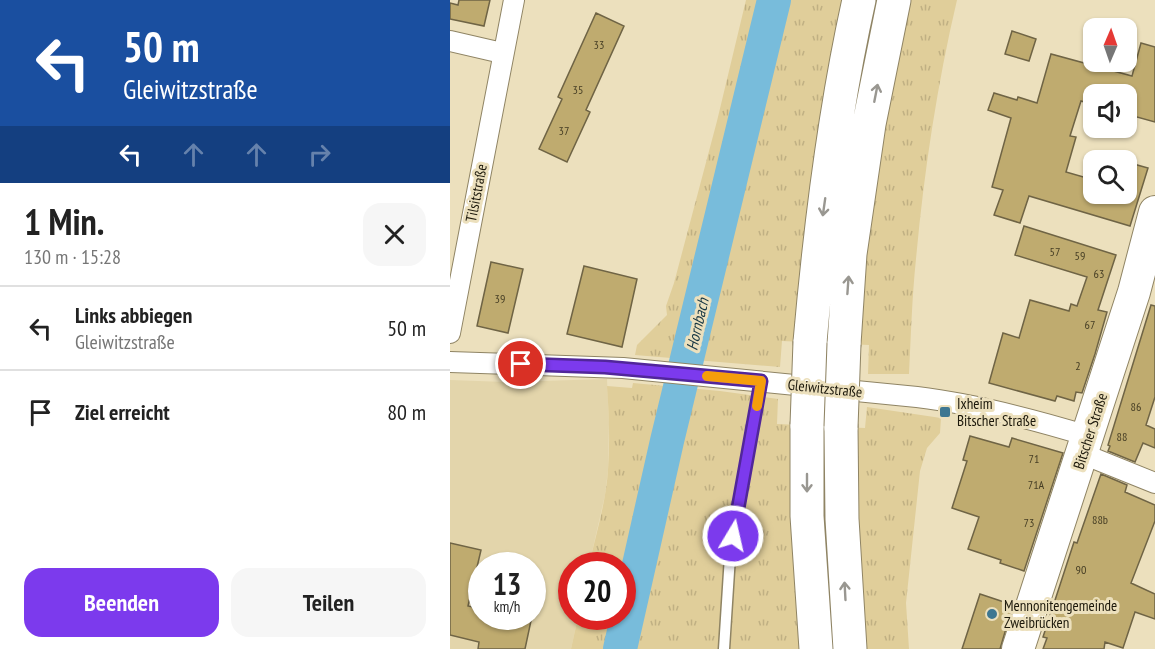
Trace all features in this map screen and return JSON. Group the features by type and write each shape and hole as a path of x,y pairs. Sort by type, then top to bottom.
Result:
{"highway":[{"path":"816,649 807,516 810,342 818,246 830,160 859,0"},
{"path":"850,649 842,519 841,427 850,254 868,134 894,0"}],"main road":[{"name":"Bitscher Straße","path":"1018,649 1134,292 1155,212"}],"street":[{"name":"Tilsitstraße","path":"450,333 514,0"},
{"path":"450,41 502,53"},
{"name":"Gleiwitzstraße","path":"450,362 639,370 964,403 1008,413 1086,445 1155,483"}],"lane":[{"path":"724,649 730,556 761,381"}],"shaded area":[{"path":"607,379 608,470 605,495 592,552 558,552 558,630 575,630 571,649 450,649 450,380 505,382"}],"green space":[{"path":"746,0 957,0 937,96 923,194 909,374 868,374 869,345 782,341 780,367 635,355 637,345 667,315 666,306 717,121"},
{"path":"633,383 778,399 777,424 865,428 867,407 941,418 940,433 927,448 920,471 906,603 909,649 571,649 575,630 636,630 636,552 592,552 603,506 609,460 607,386 632,388"}],"building":[{"path":"459,0 490,0 484,26 450,19 450,3 458,5"},
{"path":"596,13 624,26 586,110 590,112 567,162 539,149 562,99 558,97"},
{"path":"1012,31 1036,39 1029,61 1005,54"},
{"path":"1141,43 1155,47 1155,122 1137,117 1137,84 1083,84 1083,102 1081,101 1070,136 1076,137 1066,172 1083,177 1083,204 1137,204 1130,226 1029,196 1020,223 994,215 1003,190 992,187 1011,118 988,110 994,93 1037,103 1051,54 1083,63 1083,72 1117,72 1132,76 1133,72 1137,72 1137,58"},
{"path":"1137,165 1148,168 1137,203"},
{"path":"1024,226 1116,255 1098,310 1107,312 1095,354 1082,393 1076,392 1074,401 1057,396 1055,401 989,383 1003,333 1019,338 1030,300 1069,311 1071,304 1077,306 1087,277 1015,255"},
{"path":"491,262 523,269 508,333 477,326"},
{"path":"584,266 637,279 622,347 567,334"},
{"path":"1151,305 1155,306 1155,397 1146,425 1155,429 1155,448 1143,443 1135,462 1108,451 1110,446 1108,445"},
{"path":"970,436 1009,447 1012,438 1063,453 1024,571 1000,563 1001,560 968,549 979,517 952,508 967,461 963,460"},
{"path":"1101,474 1127,485 1125,492 1155,505 1155,521 1131,583 1155,594 1155,619 1135,612 1123,648 1105,642 1104,649 1043,649 1047,638 1043,637 1074,542 1077,543"},
{"path":"450,543 481,550 481,552 468,552 468,630 529,630 525,649 478,649 479,642 450,635"},
{"name":"Mennonitengemeinde Zweibrücken","path":"980,594 1013,605 1000,649 962,649"}],"waterway":[{"name":"Hornbach","path":"620,649 667,441 774,0"}],"slow traffic":[{"path":"707,376 761,381 757,406"}],"place":[{"name":"Ixheim Bitscher Straße","path":"945,412"},
{"name":"Mennonitengemeinde Zweibrücken","path":"992,614"}],"route":[{"path":"521,364 605,367 761,381 733,536"}]}
